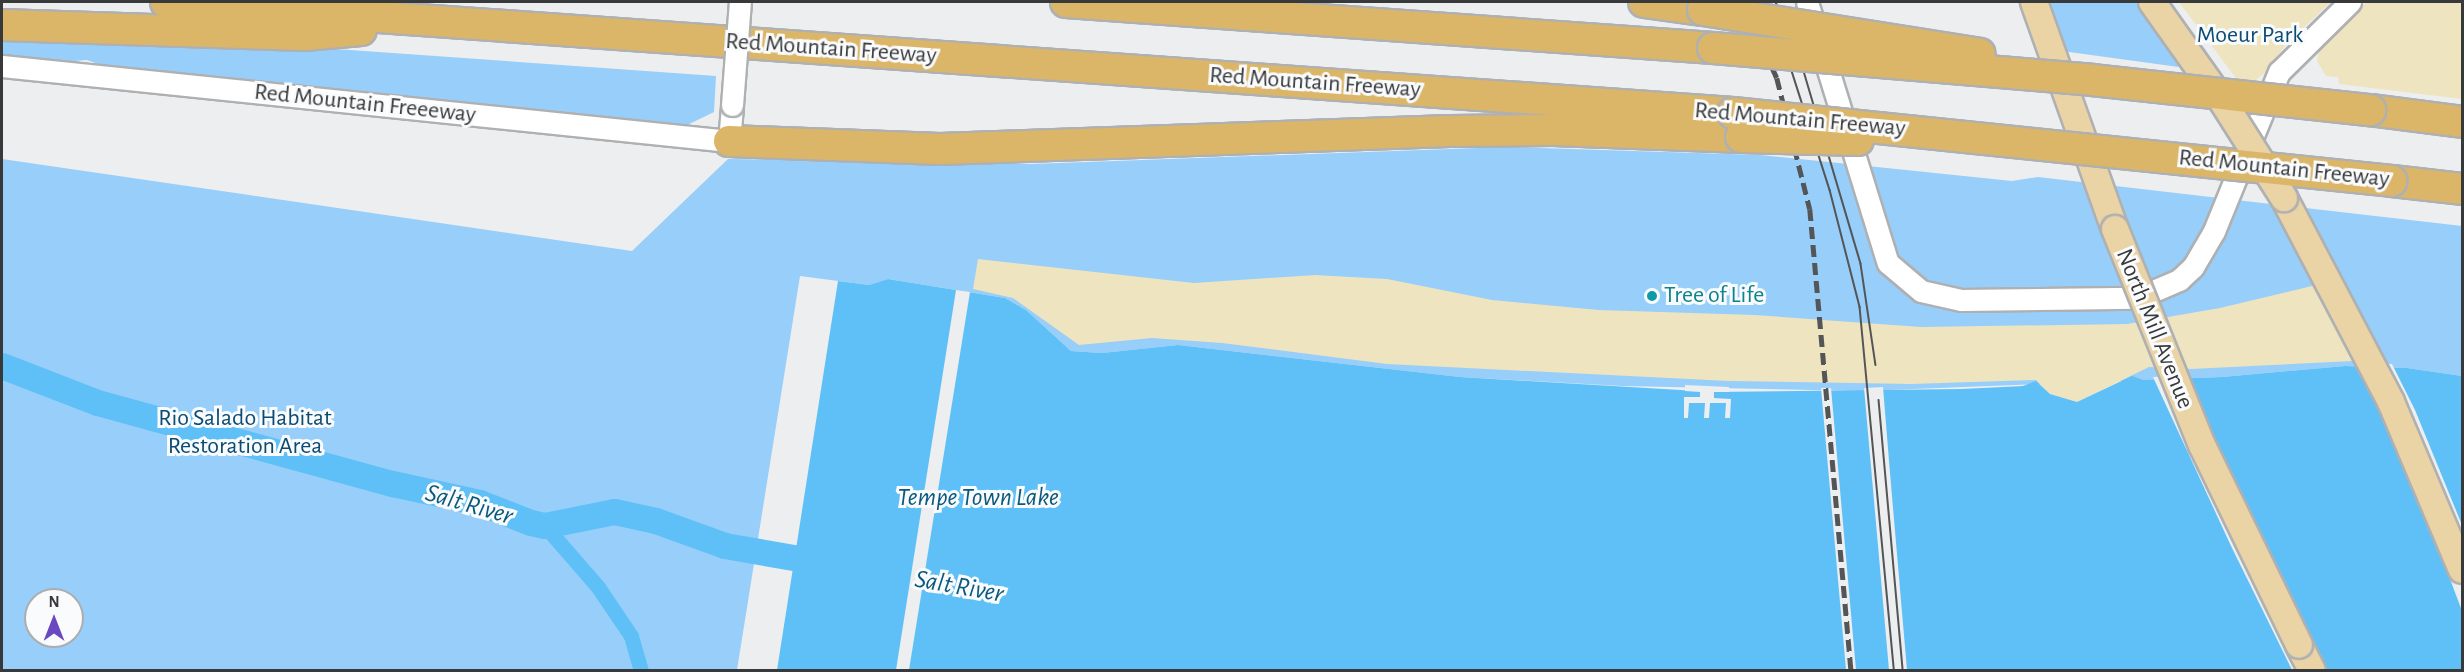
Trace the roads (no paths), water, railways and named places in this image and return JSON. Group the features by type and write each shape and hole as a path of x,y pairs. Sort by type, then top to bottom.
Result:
{"highway":[{"name":"Red Mountain Freeway","path":"166,2 461,22 1737,125 1798,141 1988,138 2463,189"},
{"path":"1066,2 1713,48 2092,80 2463,122"},
{"path":"1644,2 1951,48 2092,80"},
{"path":"2,26 305,35 461,22"},
{"path":"729,141 940,149 1450,131 1737,125"}],"main road":[{"name":"North Mill Avenue","path":"2034,2 2115,229 2202,444 2312,670"},
{"path":"2152,2 2223,102 2284,198 2354,328 2422,471 2463,570"}],"street":[{"path":"729,141 740,2"},
{"path":"1807,2 1888,263 1921,291 1961,300 2137,298 2179,280 2193,267 2214,231 2279,72 2350,2"},
{"name":"Red Mountain Freeeway","path":"2,66 729,141"}],"water":[{"name":"Tempe Town Lake","path":"888,279 1005,298 1026,310 1071,351 1102,353 1178,345 1460,377 1714,392 1962,389 2023,386 2036,381 2050,394 2077,402 2132,376 2143,380 2222,377 2345,366 2407,368 2462,376 2462,670 777,670 838,281 869,285"}],"waterway":[{"name":"Salt River","path":"2,366 98,403 393,484 480,503 531,523 545,526 615,512 656,521 725,546 828,564"},
{"path":"545,526 598,587 631,636 641,670"}],"tram line":[{"path":"1764,2 1792,71 1830,190 1860,307 1894,670"},
{"path":"1776,2 1803,68 1861,264 1876,365"},
{"path":"1879,400 1903,670"}],"railway":[{"path":"1743,2 1777,78 1810,209 1851,670"}],"place":[{"name":"Tree of Life","path":"1652,296"}],"park label":[{"name":"Moeur Park","path":"2250,36"},
{"name":"Rio Salado Habitat Restoration Area","path":"245,433"}]}
